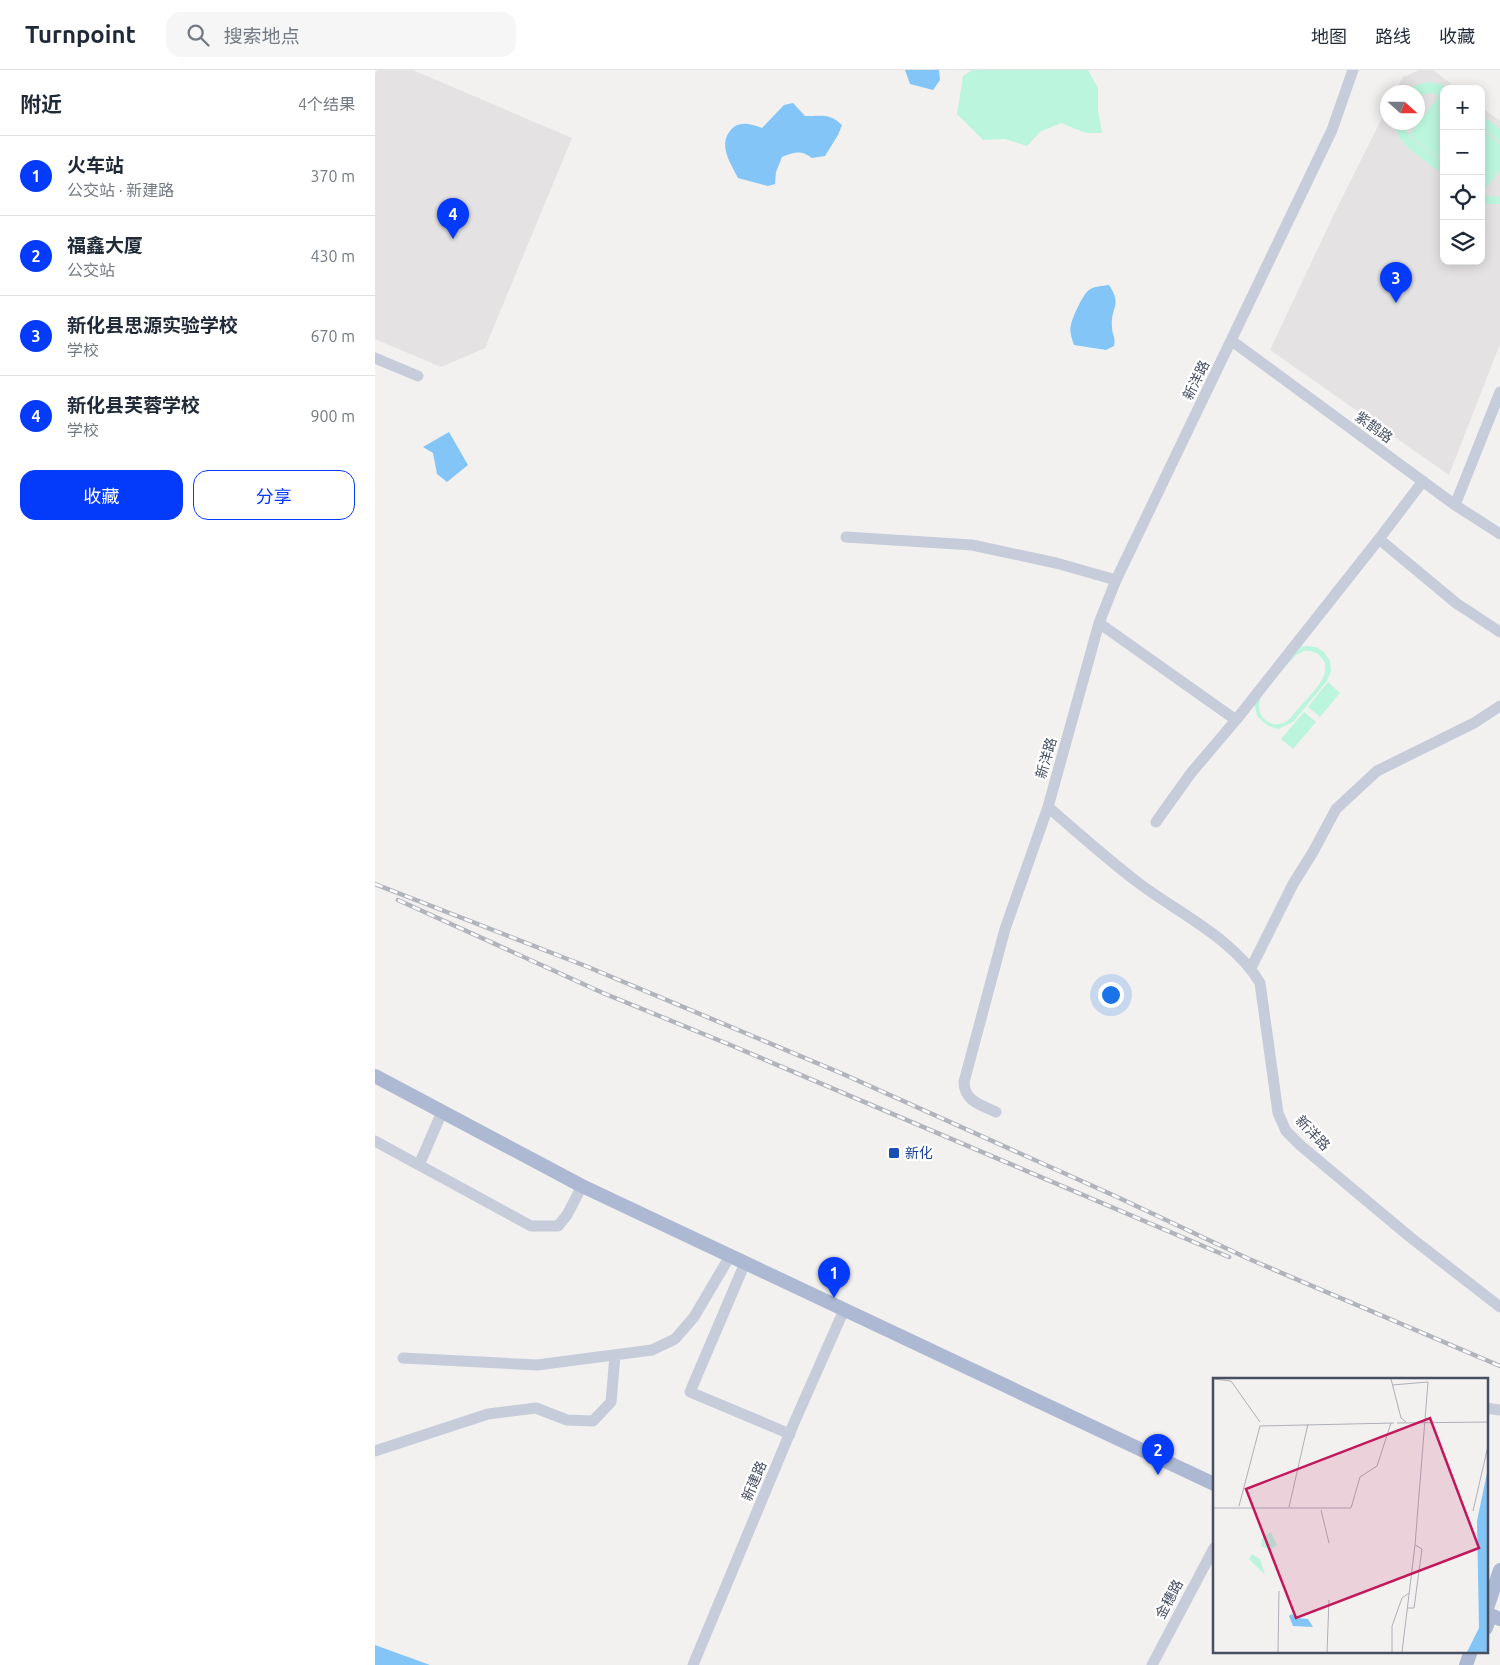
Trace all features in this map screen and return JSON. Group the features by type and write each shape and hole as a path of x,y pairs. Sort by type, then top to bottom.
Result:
{"main road":[{"path":"375,1076 582,1186 1213,1484"},
{"path":"1490,1617 1500,1570"},
{"path":"1466,1665 1471,1652"},
{"path":"1473,1665 1478,1652"}],"street":[{"name":"新洋路","path":"1353,70 1332,130 1116,580 1099,623 1048,807 1136,882 1211,933 1251,968 1260,983 1278,1113 1286,1130 1300,1145 1410,1237 1500,1307"},
{"name":"紫鹊路","path":"1232,341 1455,505 1500,534"},
{"path":"375,358 418,376"},
{"path":"1455,505 1500,392"},
{"path":"1156,822 1191,773 1236,720 1423,481"},
{"path":"846,538 972,546 1056,563 1116,580"},
{"path":"1379,539 1456,603 1500,632"},
{"path":"1099,623 1236,720"},
{"path":"1251,968 1293,884 1336,809 1377,771 1474,723 1500,706"},
{"path":"996,1112 970,1099 964,1090 964,1082 1005,930 1048,807"},
{"path":"419,1165 442,1112"},
{"path":"375,1141 531,1226 558,1226 567,1215 582,1186"},
{"path":"403,1358 537,1365 652,1350 675,1339 694,1316 730,1256"},
{"path":"745,1263 691,1392 790,1434"},
{"name":"新建路","path":"693,1665 844,1310"},
{"path":"375,1451 488,1414 536,1408 567,1420 593,1421 611,1402 615,1355"},
{"path":"1487,1408 1500,1410"},
{"name":"金穗路","path":"1152,1665 1213,1550"}],"shaded area":[{"path":"377,70 413,70 572,138 485,348 441,367 375,339 375,75"},
{"path":"1419,70 1433,70 1453,85 1440,85 1440,265 1485,265 1485,110 1500,121 1500,344 1449,475 1270,350 1380,122 1380,130 1425,130 1425,85 1399,85 1403,77"}],"green space":[{"path":"972,70 1088,70 1098,88 1098,111 1102,133 1086,133 1061,123 1040,132 1027,146 1005,139 983,140 957,114 963,76"},
{"path":"1429,82 1441,84 1443,85 1440,85 1440,96 1432,93 1425,94 1425,85 1417,85"},
{"path":"1440,97 1440,159 1409,135 1413,130 1425,130 1425,114"},
{"path":"1485,117 1500,129 1500,142 1485,130"},
{"path":"1396,130 1406,130 1409,136 1440,160 1440,172 1407,146"},
{"path":"1485,132 1500,144 1500,170 1485,189"},
{"path":"1485,194 1492,197 1500,196 1500,204 1485,203"},
{"path":"1301,647 1316,647 1324,652 1330,661 1331,671 1327,681 1293,722 1278,729 1268,726 1257,716 1254,702","holes":["1304,651 1311,651 1321,657 1325,664 1323,677 1314,691 1289,720 1279,724 1269,723 1260,711 1259,706 1262,695 1296,655"]},
{"path":"1328,682 1340,693 1320,717 1308,707"},
{"path":"1304,712 1316,722 1293,749 1281,739"}],"water":[{"path":"905,70 939,70 940,80 933,90 910,84"},
{"path":"793,103 805,116 829,117 842,125 825,156 812,158 798,153 782,157 776,172 775,184 768,186 738,178 725,149 725,143 730,131 735,126 741,124 750,124 762,128 784,105"},
{"path":"1109,285 1116,302 1112,320 1114,346 1106,350 1074,345 1070,328 1081,301 1091,289"},
{"path":"449,432 468,465 447,482 437,474 433,453 423,447"},
{"path":"375,1645 430,1665 375,1665"}],"railway":[{"path":"375,884 588,967 843,1074 1115,1196 1249,1259 1500,1366"},
{"path":"398,900 603,993 728,1044 1229,1257"}],"place":[{"name":"新化县芙蓉学校","path":"453,239"},
{"name":"新化县思源实验学校","path":"1396,303"},
{"name":"新化","path":"894,1153"},
{"name":"火车站","path":"834,1298"},
{"name":"福鑫大厦","path":"1158,1475"}]}
